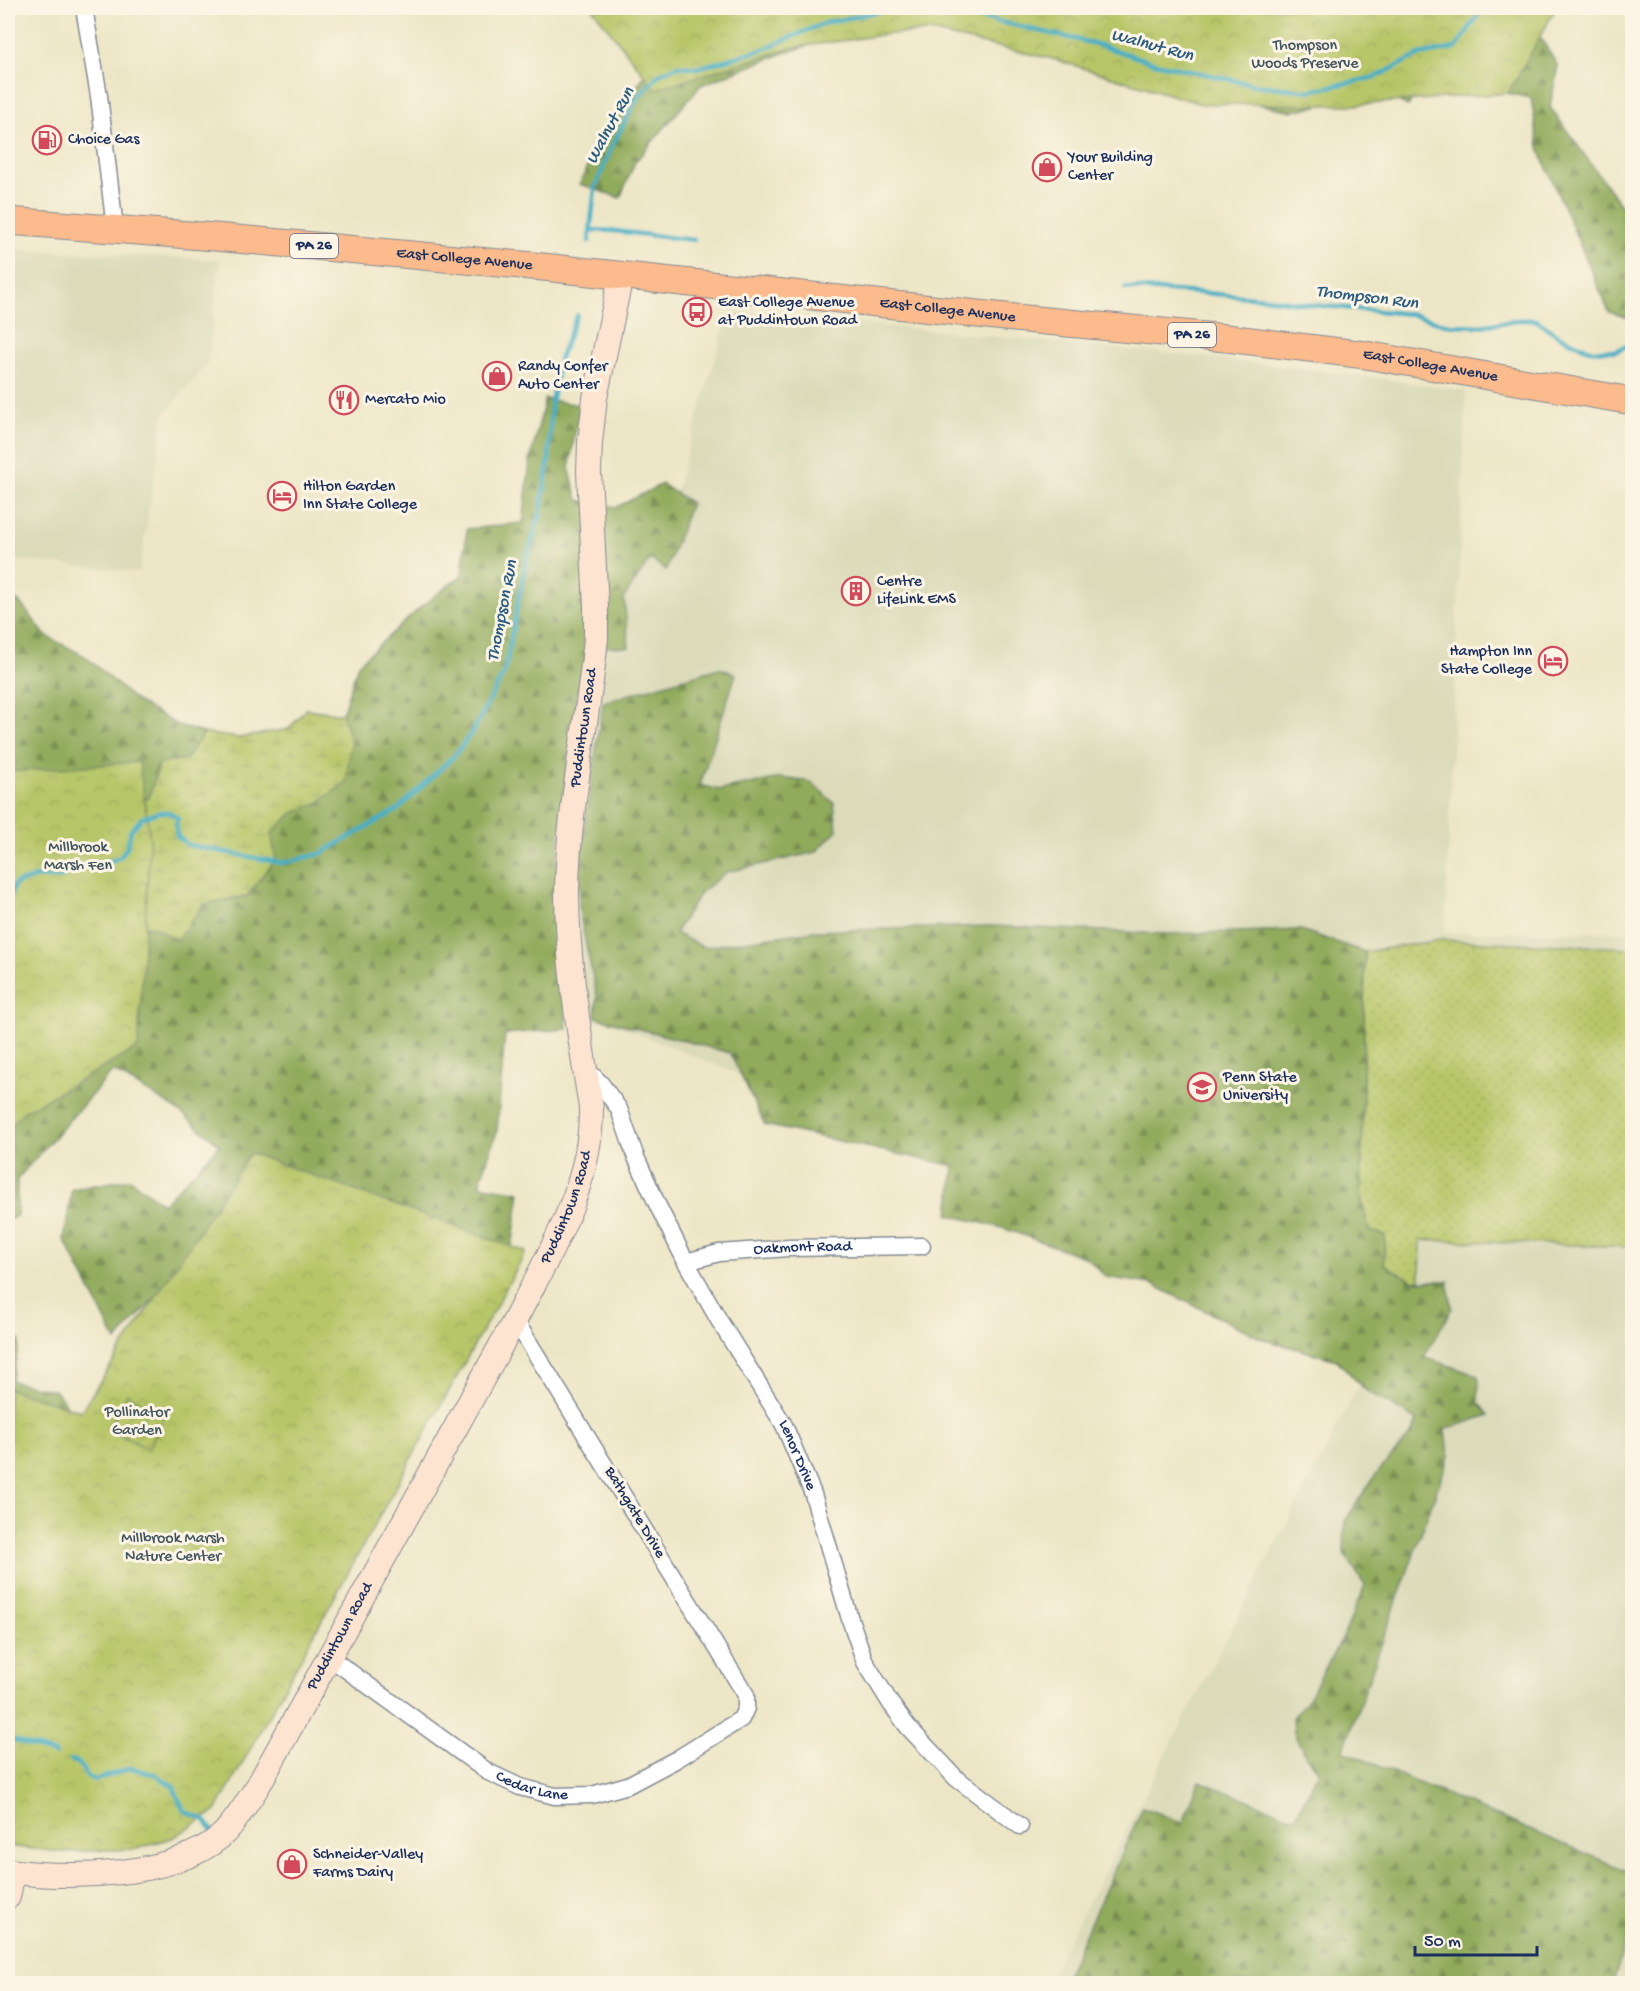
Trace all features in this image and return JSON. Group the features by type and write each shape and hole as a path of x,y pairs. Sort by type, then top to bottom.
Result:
{"main road":[{"name":"East College Avenue","path":"8,221 115,228 520,265 1226,338 1377,357 1632,401"}],"street":[{"path":"84,8 99,96 115,228"},
{"name":"Puddintown Road","path":"10,1871 80,1874 159,1866 203,1850 231,1825 258,1786 515,1320 576,1194 586,1163 591,1108 571,959 568,881 570,828 596,638 589,472 590,443 596,398 621,276"},
{"name":"Lenor Drive","path":"585,1068 602,1084 619,1109 639,1166 686,1262 784,1425 813,1494 865,1662 908,1727 956,1778 1020,1826"},
{"name":"Oakmont Road","path":"686,1262 719,1253 743,1251 922,1246"},
{"name":"Bathgate Drive","path":"515,1320 746,1695 746,1708"},
{"name":"Cedar Lane","path":"329,1657 488,1772 520,1787 555,1796 592,1795 628,1785 677,1759 741,1719 746,1708"},
{"path":"8,1897 10,1871"}],"shaded area":[{"path":"8,249 220,260 208,362 164,415 139,572 8,559"},
{"name":"Penn State University","path":"729,313 763,314 1204,357 1466,391 1445,933 1632,932 1632,1983 1046,1983 1367,1370 958,1162 584,1012 576,953 578,843 592,761 602,625 661,540"}],"green space":[{"name":"Thompson Woods Preserve","path":"592,8 1556,8 1508,93 1355,105 1201,104 1053,59 930,32 889,34 791,48 655,89"},
{"path":"993,8 1524,11 1558,66 1550,107 1630,218 1632,225 1632,319 1609,312 1540,152 1531,98 1427,77 1408,106 1381,92 1293,111 1210,95"},
{"path":"880,24 784,53 701,85 635,162 620,198 580,184 600,138 659,55"},
{"path":"545,399 580,405 569,468 578,500 617,507 662,484 691,503 666,570 650,559 624,598 629,647 589,646 576,698 557,860 567,1029 505,1034 497,1131 479,1185 520,1192 508,1275 249,1193 116,1341 64,1239 72,1189 130,1179 163,1204 220,1145 175,1108 113,1071 17,1179 17,1215 8,1221 8,1060 120,930 152,926 177,940 204,904 247,896 271,834 292,814 318,803 351,743 342,714 358,664 422,606 462,575 467,529 523,523 530,461"},
{"path":"8,594 21,604 46,636 85,656 136,701 181,727 204,733 187,759 159,764 149,798 118,810 8,830"},
{"path":"719,668 736,674 700,785 720,790 780,778 811,782 834,803 837,830 816,852 727,872 700,893 675,933 703,947 814,931 992,926 1168,934 1301,930 1365,952 1361,1198 1369,1231 1385,1235 1384,1264 1412,1281 1448,1281 1452,1308 1424,1357 1479,1376 1478,1401 1489,1415 1446,1429 1449,1456 1343,1751 1632,1873 1632,1921 1613,1983 1063,1983 1143,1807 1183,1823 1199,1781 1295,1818 1319,1771 1303,1751 1294,1733 1293,1718 1309,1697 1344,1635 1365,1585 1344,1553 1345,1521 1374,1477 1412,1433 1417,1420 1365,1390 1337,1360 1265,1340 1151,1284 1106,1277 1087,1258 1003,1228 949,1215 954,1166 765,1125 730,1053 595,1017 597,997 579,911 581,850 603,702"},
{"path":"306,709 342,714 351,743 346,782 318,803 292,814 271,834 276,859 247,896 204,904 177,940 152,926 120,930 118,810 149,798 159,764 186,759 204,733 239,738 289,729"},
{"name":"Millbrook Marsh Fen","path":"139,762 150,838 138,1048 23,1112 8,1128 8,772"},
{"path":"1440,940 1632,948 1632,1247 1421,1240 1420,1280 1412,1281 1383,1264 1385,1235 1369,1231 1361,1198 1365,952"},
{"name":"Millbrook Marsh Nature Center","path":"250,1153 526,1252 216,1811 174,1837 137,1849 61,1852 8,1846 8,1389 81,1411"},
{"path":"8,1330 20,1341 11,1381 56,1391 77,1420 8,1407"},
{"name":"Pollinator Garden","path":"127,1394 165,1416 148,1449 108,1429"}],"waterway":[{"name":"Walnut Run","path":"589,241 595,188 611,148 637,98 659,74 678,66 697,68 761,50 825,23 885,10 952,11 1096,44 1155,63 1255,85 1309,91 1376,77 1419,55 1456,48 1483,8"},
{"path":"590,230 694,240"},
{"name":"Thompson Run","path":"1125,288 1265,298 1410,314 1449,325 1480,326 1519,320 1536,320 1559,336 1591,350 1615,351 1632,344"},
{"name":"Thompson Run","path":"8,900 15,884 36,877 59,878 82,866 109,862 120,857 127,847 131,830 142,818 159,812 169,812 178,818 177,836 188,845 282,863 320,854 397,810 454,756 472,732 504,673 527,557 540,515 549,458 551,403 560,357 577,315"},
{"path":"8,1738 55,1754"},
{"path":"71,1760 77,1762 88,1777 96,1780 131,1768 156,1775 173,1786 184,1811 204,1819 214,1833"}],"place":[{"name":"Choice Gas","path":"47,140"},
{"name":"Your Building Center","path":"1047,167"},
{"name":"East College Avenue at Puddintown Road","path":"697,312"},
{"name":"Randy Confer Auto Center","path":"497,376"},
{"name":"Mercato Mio","path":"344,400"},
{"name":"Hilton Garden Inn State College","path":"282,496"},
{"name":"Centre LifeLink EMS","path":"856,591"},
{"name":"Hampton Inn State College","path":"1553,661"},
{"name":"Penn State University","path":"1202,1087"},
{"name":"Schneider-Valley Farms Dairy","path":"292,1864"}]}
